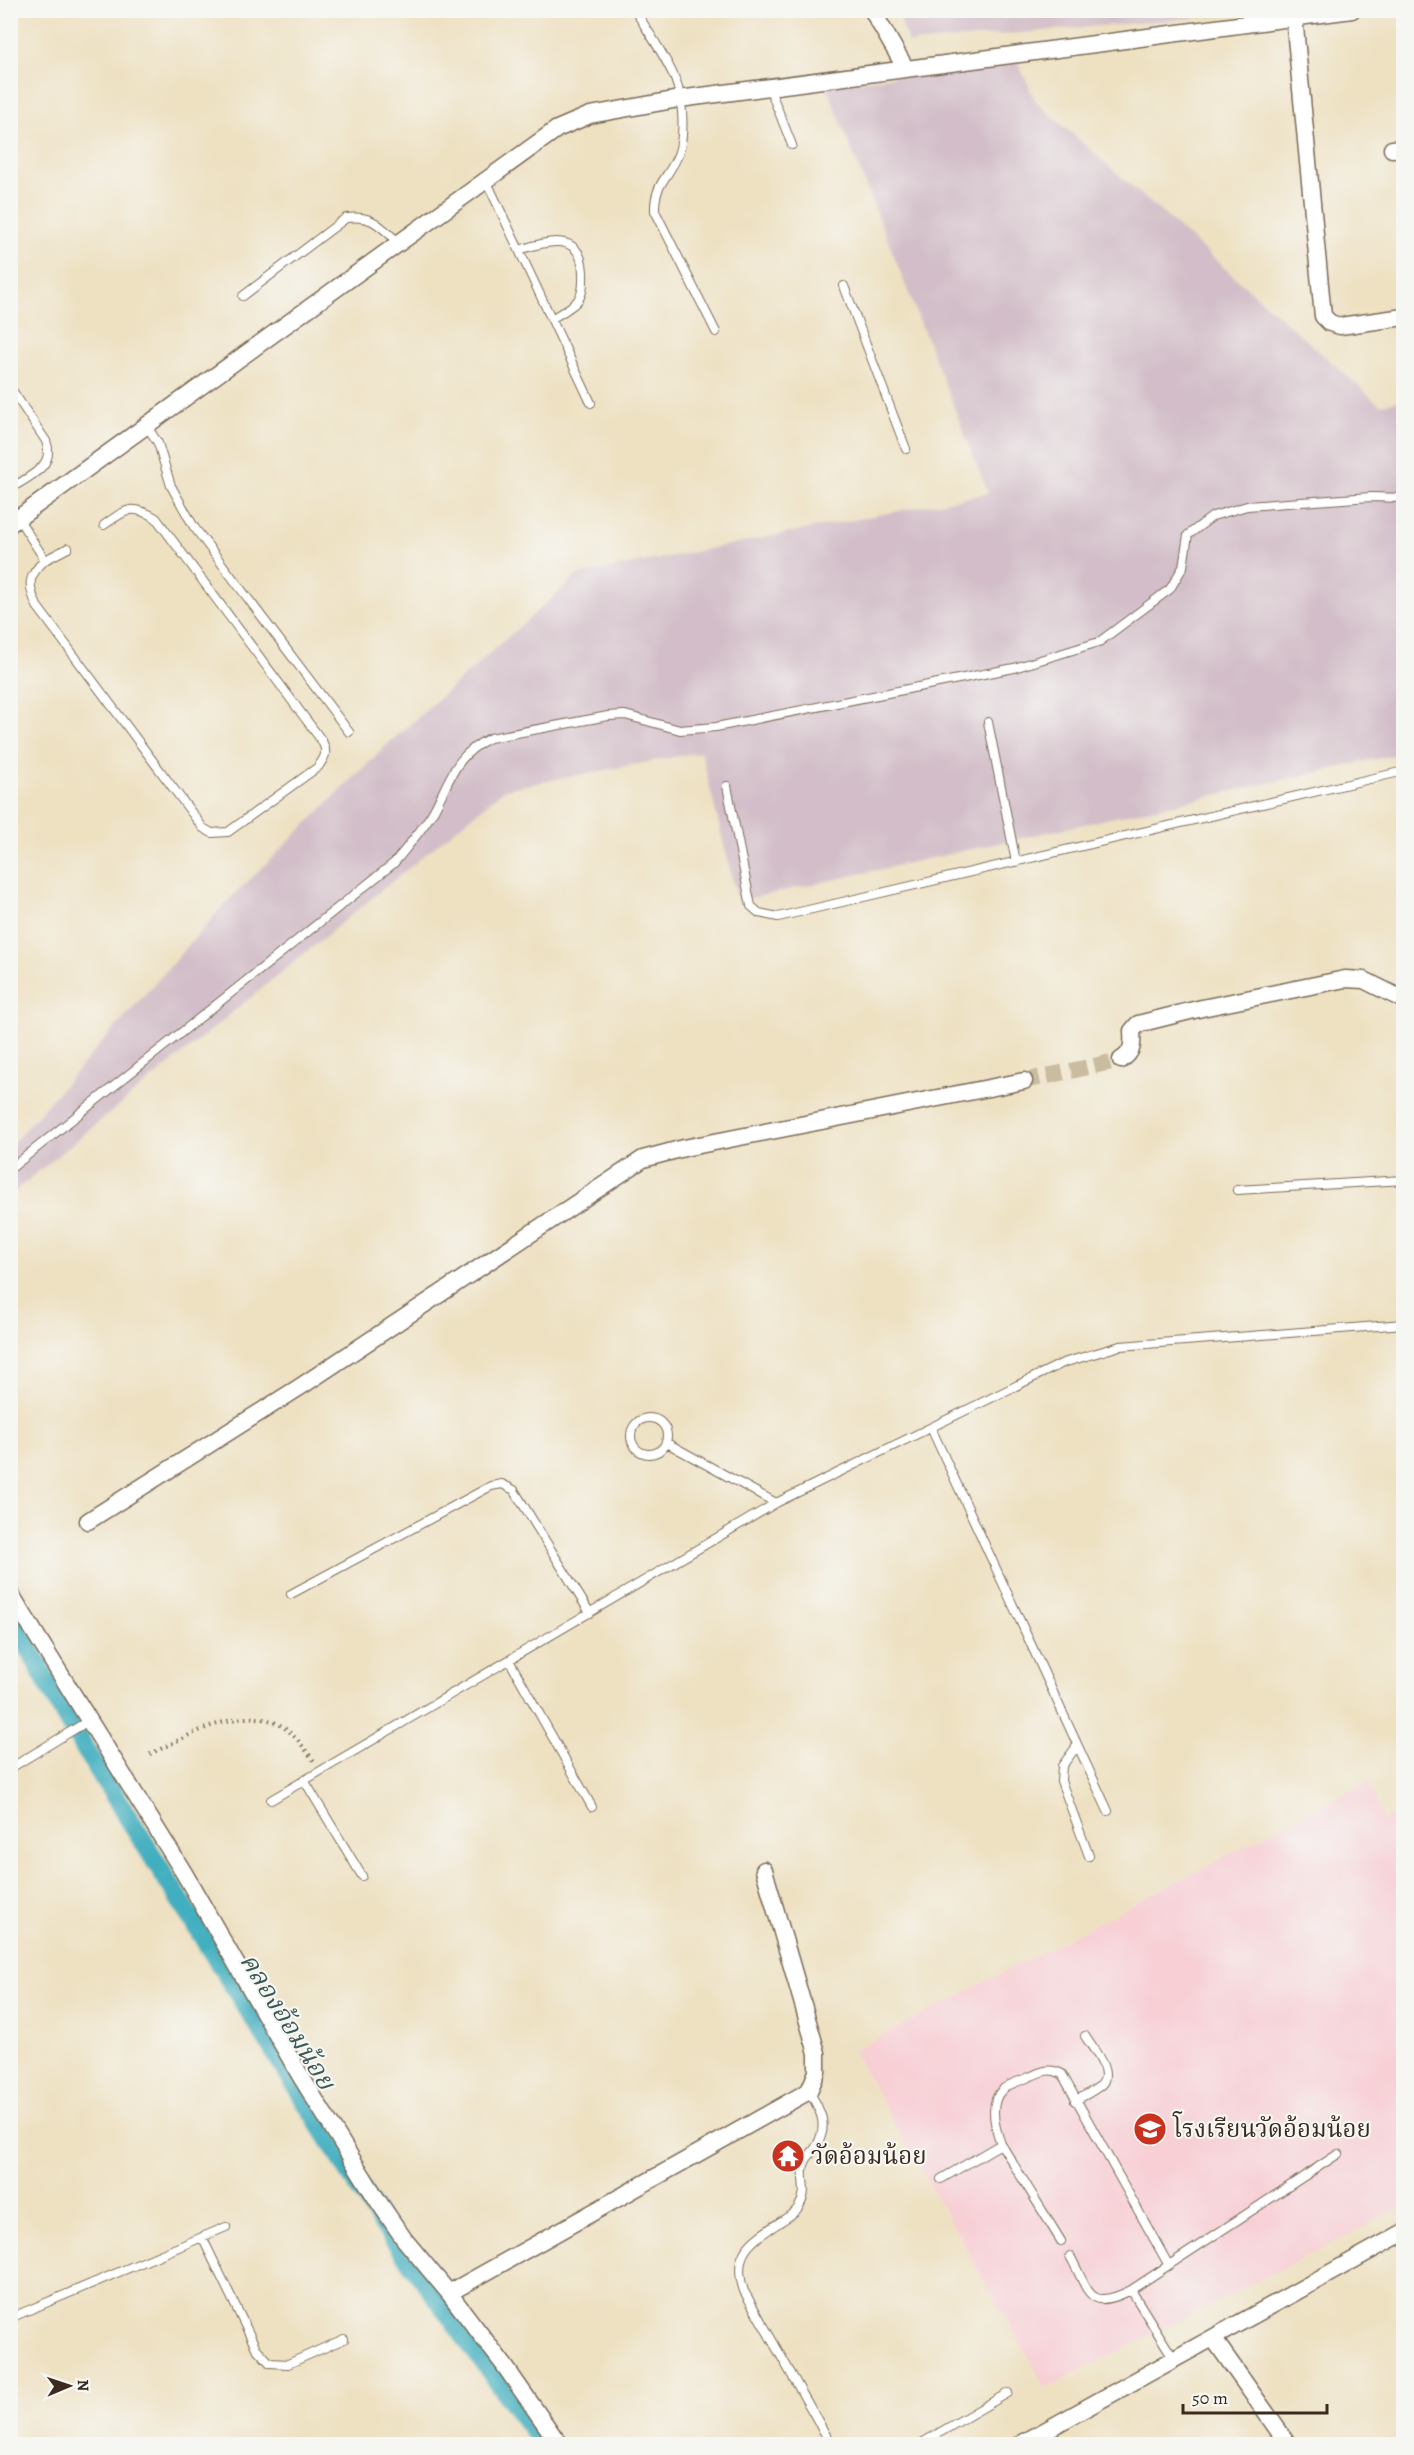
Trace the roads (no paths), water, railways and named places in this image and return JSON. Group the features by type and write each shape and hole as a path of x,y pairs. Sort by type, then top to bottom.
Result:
{"street":[{"path":"14,521 557,129 590,115 680,99 1352,10"},
{"path":"876,15 906,69"},
{"path":"1294,17 1323,316 1330,323 1340,326 1404,317"},
{"path":"1121,1060 1130,1054 1133,1044 1132,1031 1138,1024 1202,1008 1346,979 1364,980 1404,1000"},
{"path":"88,1521 303,1385 643,1160 684,1148 1024,1081"},
{"path":"10,1593 84,1724 184,1873 302,2077 372,2192 404,2239 449,2293 559,2445"},
{"path":"449,2293 809,2091 816,2072 817,2053 764,1870"},
{"path":"1025,2443 1404,2232"},
{"path":"1213,2338 1288,2445"}],"lane":[{"path":"634,10 675,78 680,99 683,129 679,151 673,168 661,181 654,198 655,211 716,332"},
{"path":"769,87 792,146"},
{"path":"486,180 591,403"},
{"path":"243,296 346,218 359,217 373,220 399,243"},
{"path":"519,250 551,241 568,243 578,251 582,264 583,285 578,300 551,319"},
{"path":"844,286 906,449"},
{"path":"10,387 46,441 49,450 48,460 43,466 10,489"},
{"path":"146,425 158,443 171,486 194,526 349,732"},
{"path":"10,1169 394,863 420,832 461,759 474,746 490,738 608,716 625,716 680,729 716,727 1014,668 1099,642 1170,589 1183,567 1188,535 1213,516 1247,506 1371,497 1404,498"},
{"path":"68,548 45,560 32,573 30,583 37,606 203,828 212,832 228,832 318,767 325,757 326,750 322,741 156,518 137,509 127,509 104,525"},
{"path":"14,521 45,560"},
{"path":"988,722 1016,862"},
{"path":"728,786 751,906 759,913 778,917 1404,771"},
{"path":"1237,1190 1404,1180"},
{"path":"271,1800 776,1503 1063,1363 1120,1346 1404,1324"},
{"path":"656,1418 667,1429 667,1443 657,1454 642,1454 632,1444 632,1429 642,1419 656,1418"},
{"path":"931,1428 1108,1811"},
{"path":"667,1443 776,1503"},
{"path":"291,1594 491,1485 502,1484 514,1490 590,1614"},
{"path":"509,1660 592,1807"},
{"path":"14,1766 84,1724"},
{"path":"1077,1746 1062,1766 1061,1781 1089,1856"},
{"path":"304,1780 362,1876"},
{"path":"1076,2101 1101,2084 1105,2078 1103,2065 1085,2036"},
{"path":"1060,2241 1001,2144 995,2127 994,2114 996,2100 1003,2089 1042,2071 1053,2069 1062,2074 1168,2264"},
{"path":"809,2091 823,2116 824,2131 817,2147 806,2159 802,2173 806,2188 803,2200 796,2211 754,2239 744,2252 738,2274 744,2291 831,2445"},
{"path":"941,2179 1001,2144"},
{"path":"1070,2256 1092,2296 1099,2300 1112,2299 1131,2290 1338,2154"},
{"path":"10,2318 226,2227"},
{"path":"202,2236 256,2348 270,2363 288,2364 344,2339"},
{"path":"1131,2290 1174,2359"},
{"path":"920,2445 1008,2393"}],"waterway":[{"name":"คลองอ้อมน้อย","path":"10,1612 68,1721 376,2214 543,2444"}],"tunnel":[{"path":"1024,1081 1121,1060"}],"place":[{"name":"โรงเรียนวัดอ้อมน้อย","path":"1150,2129"},
{"name":"วัดอ้อมน้อย","path":"788,2156"}]}
